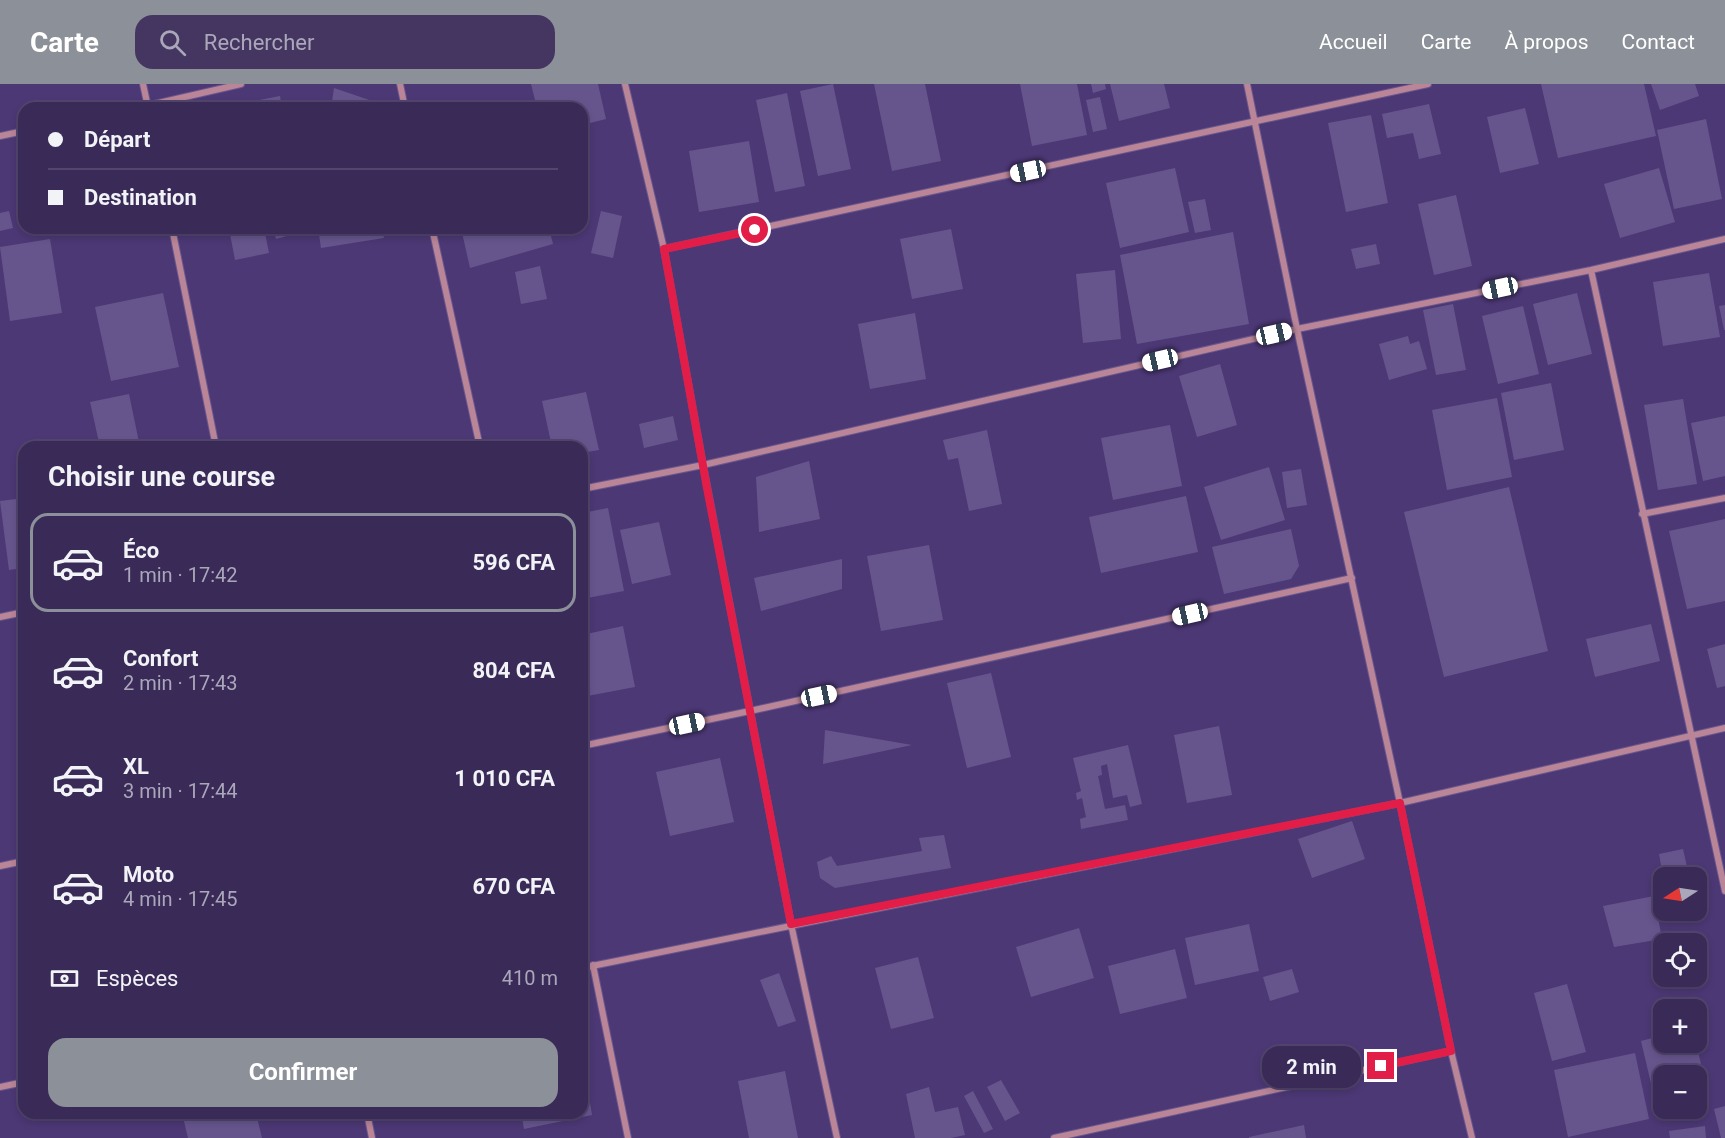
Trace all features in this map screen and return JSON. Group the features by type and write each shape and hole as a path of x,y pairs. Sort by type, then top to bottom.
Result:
{"street":[{"path":"143,84 147,102"},
{"path":"168,102 241,84"},
{"path":"400,84 404,102"},
{"path":"625,84 664,249 791,924 837,1138"},
{"path":"1247,84 1451,1051 1472,1138"},
{"path":"664,249 1428,84"},
{"path":"0,136 18,132"},
{"path":"173,234 215,441"},
{"path":"433,234 479,441"},
{"path":"588,488 703,465 1297,329 1591,270 1725,239"},
{"path":"1591,270 1725,891"},
{"path":"1642,514 1725,498"},
{"path":"588,745 1352,578"},
{"path":"0,617 18,613"},
{"path":"588,967 791,924 1400,803 1725,728"},
{"path":"0,866 18,862"},
{"path":"593,966 628,1138"},
{"path":"1054,1138 1451,1051"},
{"path":"0,1087 18,1083"},
{"path":"368,1119 372,1138"}],"building":[{"path":"531,84 598,84 606,119 588,124 588,102 536,102"},
{"path":"833,84 851,169 818,176 800,91"},
{"path":"874,84 925,84 941,161 892,171"},
{"path":"1020,84 1077,84 1087,135 1032,146"},
{"path":"1091,84 1105,84 1106,89 1093,93"},
{"path":"1110,84 1164,84 1170,108 1119,121"},
{"path":"1541,84 1644,84 1656,136 1558,158"},
{"path":"1651,84 1695,84 1699,96 1660,110"},
{"path":"334,88 375,102 332,102"},
{"path":"787,93 805,186 775,192 756,100"},
{"path":"280,96 281,102 249,102"},
{"path":"1100,97 1107,129 1093,132 1086,100"},
{"path":"1429,104 1441,154 1419,159 1413,133 1387,138 1382,114"},
{"path":"1525,108 1539,164 1500,173 1487,117"},
{"path":"1371,115 1388,203 1346,212 1328,123"},
{"path":"1706,119 1722,199 1674,209 1657,130"},
{"path":"749,141 759,202 699,212 689,151"},
{"path":"1175,168 1189,232 1120,248 1106,183"},
{"path":"1659,168 1675,222 1620,238 1604,184"},
{"path":"1456,195 1472,266 1434,275 1418,204"},
{"path":"1205,199 1211,230 1195,233 1188,202"},
{"path":"9,211 13,228 0,231 0,213"},
{"path":"601,211 622,216 613,258 591,253"},
{"path":"951,229 963,289 912,299 900,239"},
{"path":"1233,232 1249,324 1137,344 1120,255"},
{"path":"230,234 265,234 269,253 235,260"},
{"path":"275,234 294,234 276,239"},
{"path":"319,234 383,234 384,238 321,248"},
{"path":"462,234 550,234 553,244 470,268"},
{"path":"50,239 62,313 10,321 0,247"},
{"path":"1376,244 1380,264 1356,269 1351,249"},
{"path":"540,266 547,299 521,304 515,272"},
{"path":"1115,270 1121,339 1083,343 1076,274"},
{"path":"1709,273 1720,337 1663,346 1653,282"},
{"path":"163,293 179,367 111,381 95,307"},
{"path":"1577,293 1592,354 1548,365 1533,304"},
{"path":"1453,304 1466,370 1436,375 1423,310"},
{"path":"1725,305 1725,330 1724,330 1719,306"},
{"path":"1523,306 1539,374 1498,384 1482,316"},
{"path":"915,313 926,379 870,389 858,324"},
{"path":"1408,336 1410,344 1419,341 1427,369 1389,380 1379,344"},
{"path":"1220,364 1237,425 1197,437 1179,376"},
{"path":"1551,383 1564,450 1514,460 1501,393"},
{"path":"586,392 599,450 588,452 588,441 551,441 542,401"},
{"path":"129,394 139,441 99,441 90,402"},
{"path":"1497,398 1512,477 1447,490 1432,410"},
{"path":"1683,399 1697,484 1658,490 1644,405"},
{"path":"673,416 678,440 644,448 639,424"},
{"path":"1725,416 1725,476 1703,481 1691,423"},
{"path":"1170,425 1182,486 1113,500 1101,438"},
{"path":"987,430 1002,504 969,511 958,458 948,460 943,440"},
{"path":"809,461 820,519 759,532 756,477"},
{"path":"1269,467 1285,520 1221,540 1204,487"},
{"path":"1301,469 1307,505 1287,508 1282,472"},
{"path":"1509,487 1548,651 1444,677 1404,512"},
{"path":"1186,496 1198,552 1101,573 1089,517"},
{"path":"18,499 18,569 9,570 0,501"},
{"path":"608,508 624,591 588,598 588,512"},
{"path":"1725,519 1725,601 1687,609 1669,531"},
{"path":"659,522 671,575 632,584 620,530"},
{"path":"1291,529 1299,566 1291,579 1224,594 1212,547"},
{"path":"929,545 943,620 881,631 867,556"},
{"path":"842,559 842,589 761,611 754,578"},
{"path":"1651,624 1660,661 1595,677 1586,639"},
{"path":"623,626 635,687 588,696 588,634"},
{"path":"1725,644 1725,686 1717,688 1707,649"},
{"path":"991,673 1011,757 967,768 947,683"},
{"path":"1219,726 1232,795 1187,803 1174,735"},
{"path":"825,730 912,745 823,764"},
{"path":"1128,745 1142,804 1130,807 1127,795 1113,798 1107,764 1101,766 1102,775 1098,776 1105,809 1125,805 1128,820 1081,829 1080,819 1086,817 1082,798 1077,800 1076,793 1081,791 1073,758"},
{"path":"720,758 734,822 670,836 656,772"},
{"path":"1352,821 1365,859 1312,878 1298,839"},
{"path":"944,835 951,868 835,888 820,878 817,862 831,856 837,866 922,851 919,838"},
{"path":"1683,849 1687,867 1661,867 1659,854"},
{"path":"1653,896 1653,921 1659,921 1661,933 1653,933 1653,940 1614,947 1603,906"},
{"path":"1249,924 1259,971 1195,985 1185,938"},
{"path":"1079,928 1094,978 1031,997 1016,947"},
{"path":"1175,949 1187,998 1120,1014 1108,966"},
{"path":"918,957 934,1018 891,1029 875,968"},
{"path":"1292,969 1299,992 1270,1001 1263,977"},
{"path":"779,973 796,1021 778,1027 760,980"},
{"path":"1567,984 1586,1052 1552,1061 1534,993"},
{"path":"1653,1038 1653,1053 1698,1053 1701,1065 1653,1065 1653,1092 1641,1041"},
{"path":"1635,1053 1649,1119 1568,1137 1554,1070"},
{"path":"785,1071 798,1138 749,1138 738,1081"},
{"path":"1001,1080 1020,1113 1005,1121 987,1087"},
{"path":"929,1087 935,1112 958,1107 965,1135 951,1138 915,1138 906,1094"},
{"path":"588,1090 592,1115 588,1116"},
{"path":"973,1091 993,1129 984,1133 964,1096"},
{"path":"1725,1106 1725,1138 1721,1138 1714,1109"},
{"path":"183,1119 257,1119 262,1138 188,1138"},
{"path":"522,1119 573,1119 524,1129"},
{"path":"1304,1125 1306,1138 1249,1138 1249,1137"},
{"path":"1705,1126 1706,1138 1670,1138 1669,1131"}],"route":[{"path":"755,230 664,249 707,488 791,924 1400,803 1451,1051 1381,1066"}]}
